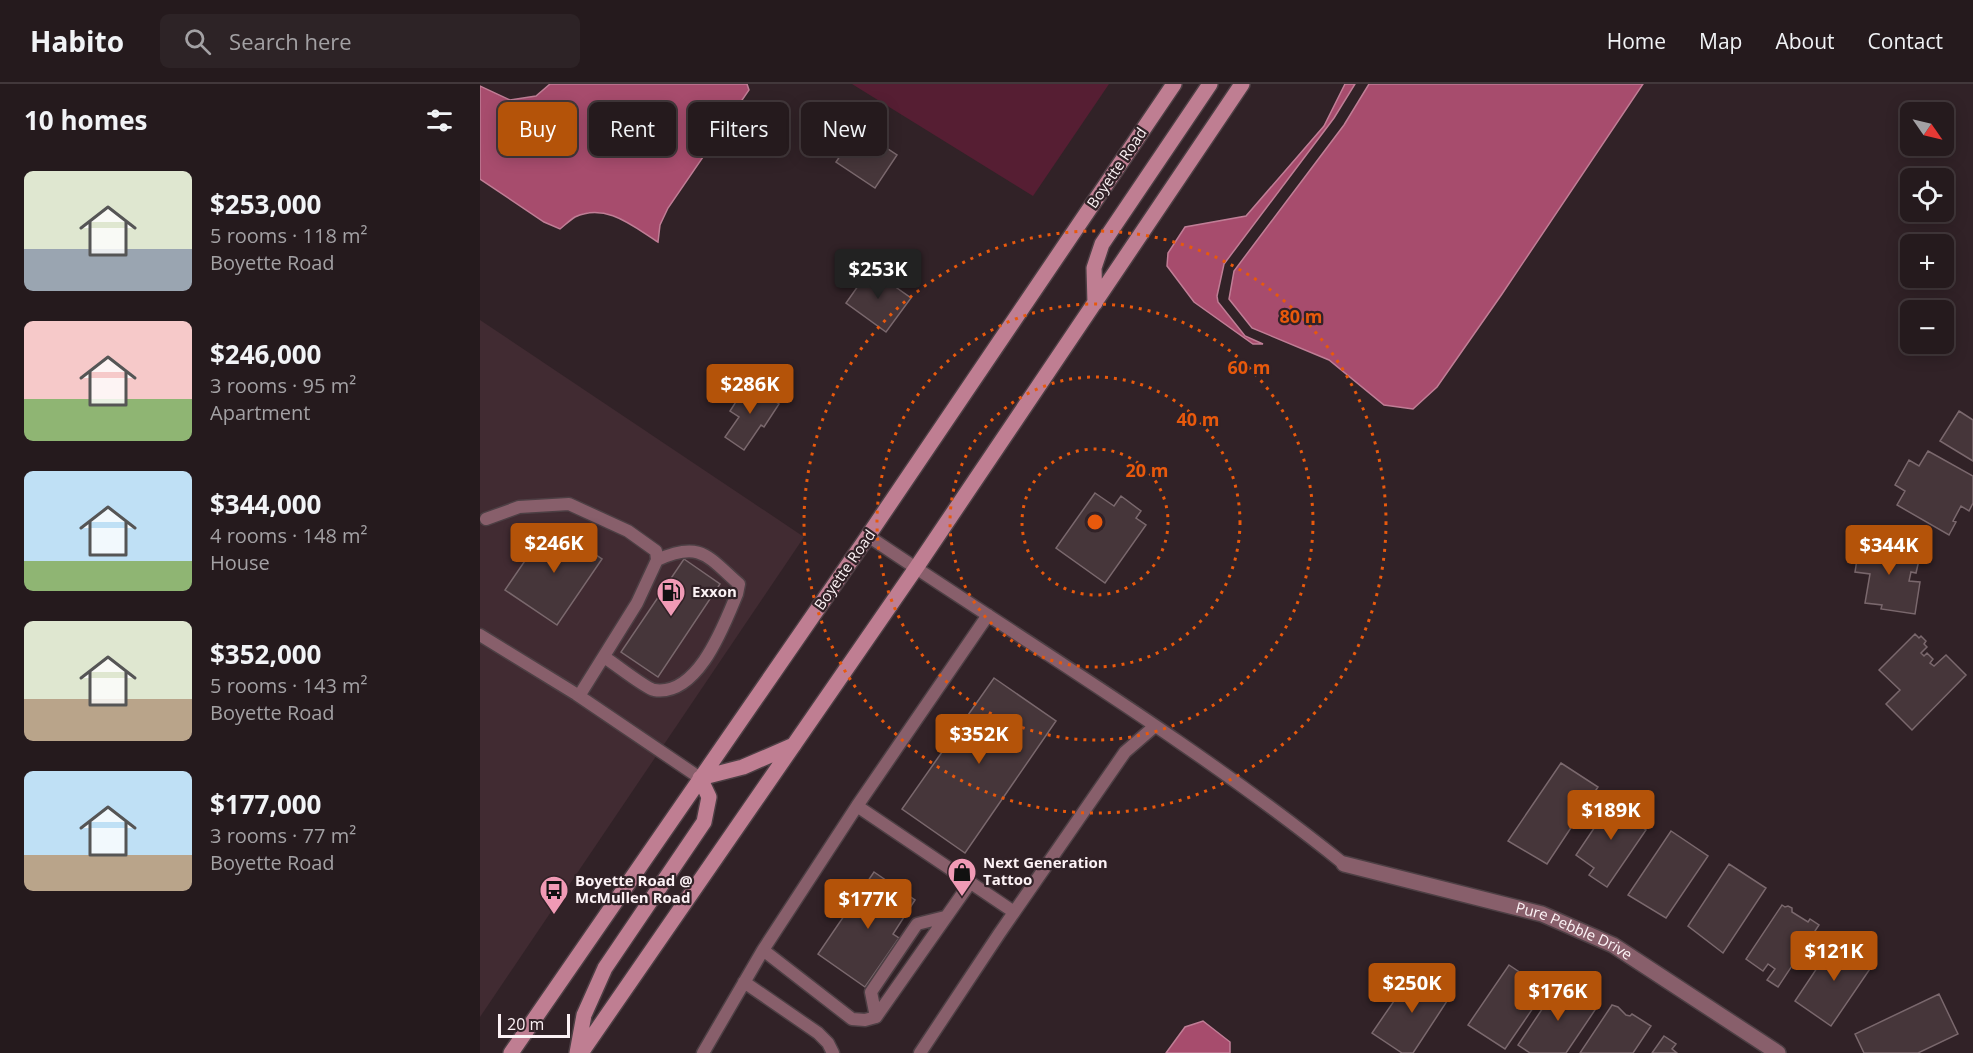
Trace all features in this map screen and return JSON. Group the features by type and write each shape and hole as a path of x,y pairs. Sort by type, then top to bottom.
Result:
{"main road":[{"name":"Boyette Road","path":"510,1053 868,536 1174,84"},
{"path":"1095,303 1094,268 1102,244 1210,84"},
{"path":"579,1053 916,568 1242,84"},
{"path":"579,1053 584,1015 605,968 704,822 710,797 700,778 743,767 794,745"}],"street":[{"name":"Pure Pebble Drive","path":"1344,864 1542,914 1613,945 1778,1053"}],"lane":[{"path":"486,519 519,507 569,504 628,531 656,551 657,560 637,603 579,696"},
{"path":"868,536 1087,679 1289,819 1344,864"},
{"path":"604,657 652,690 669,689 689,677 711,652 737,594 739,584 708,555 690,550 672,553 657,560"},
{"path":"703,1053 763,950 856,806 988,615"},
{"path":"480,635 579,696 700,778"},
{"path":"920,1053 1125,752 1155,726"},
{"path":"856,806 1014,912"},
{"path":"763,950 852,1019 865,1020 876,1017 970,883"},
{"path":"876,1017 871,992 916,924 945,917"},
{"path":"744,982 818,1033 828,1042 833,1053"}],"shaded area":[{"path":"550,84 747,84 749,90 741,102 688,102 688,156 704,156 668,208 660,225 658,242 619,218 598,212 575,217 560,229 544,222 480,179 480,86 510,100 536,96"},
{"path":"852,84 1109,84 1033,196 887,106 887,102 881,102"},
{"path":"1345,84 1355,84 1334,118 1224,264 1217,296 1218,302 1245,336 1263,344 1253,344 1194,302 1167,266 1168,253 1185,227 1246,216 1324,126"},
{"path":"1369,84 1643,84 1437,387 1413,409 1384,405 1329,360 1252,328 1229,299 1234,271 1344,125"},
{"path":"480,320 804,537 480,1017"},
{"path":"1203,1021 1230,1042 1230,1053 1166,1053 1185,1027"}],"building":[{"path":"887,148 897,155 875,188 836,162 840,156 887,156"},
{"path":"870,269 911,298 886,332 846,303"},
{"path":"748,383 779,404 764,427 761,425 744,450 725,437 739,417 730,411"},
{"path":"1959,411 1973,420 1973,461 1940,441"},
{"path":"1928,451 1973,476 1973,503 1969,511 1961,506 1949,535 1897,505 1905,491 1895,485 1909,460 1919,466"},
{"path":"1095,493 1114,506 1121,496 1141,511 1136,518 1146,525 1105,583 1056,548"},
{"path":"550,524 602,559 557,625 505,590"},
{"path":"1860,540 1915,549 1913,559 1919,560 1916,573 1911,572 1909,581 1920,582 1915,614 1881,609 1882,605 1865,603 1870,574 1855,572"},
{"name":"Exxon","path":"684,559 720,584 658,677 621,652"},
{"path":"1915,634 1926,641 1924,644 1927,647 1921,653 1924,656 1927,653 1933,659 1930,663 1934,666 1946,655 1966,675 1912,730 1886,704 1900,690 1879,670"},
{"path":"994,678 1056,721 965,853 902,809"},
{"path":"1561,763 1598,787 1547,864 1508,841"},
{"path":"1619,791 1631,799 1622,813 1646,830 1607,887 1589,875 1594,868 1576,855"},
{"path":"1671,831 1708,856 1666,918 1628,895"},
{"path":"1729,864 1766,888 1723,953 1688,926"},
{"path":"874,872 915,900 893,934 899,938 865,987 818,954"},
{"path":"1782,905 1792,908 1792,912 1808,922 1810,919 1819,925 1778,987 1767,980 1775,969 1768,964 1763,971 1746,959"},
{"path":"1837,938 1874,963 1831,1026 1795,1001"},
{"path":"1509,965 1544,992 1505,1049 1468,1025"},
{"path":"1416,969 1451,995 1413,1053 1402,1053 1372,1033"},
{"path":"1561,981 1581,993 1579,995 1597,1007 1566,1053 1530,1053 1518,1045"},
{"path":"1939,994 1958,1034 1918,1053 1864,1053 1855,1034"},
{"path":"1612,1005 1618,1007 1626,1015 1632,1014 1651,1026 1633,1053 1580,1053"},
{"path":"1664,1036 1676,1044 1672,1049 1677,1053 1652,1053"}],"place":[{"name":"Exxon","path":"671,618"},
{"name":"Next Generation Tattoo","path":"962,898"},
{"name":"Boyette Road @ McMullen Road","path":"554,916"}]}
